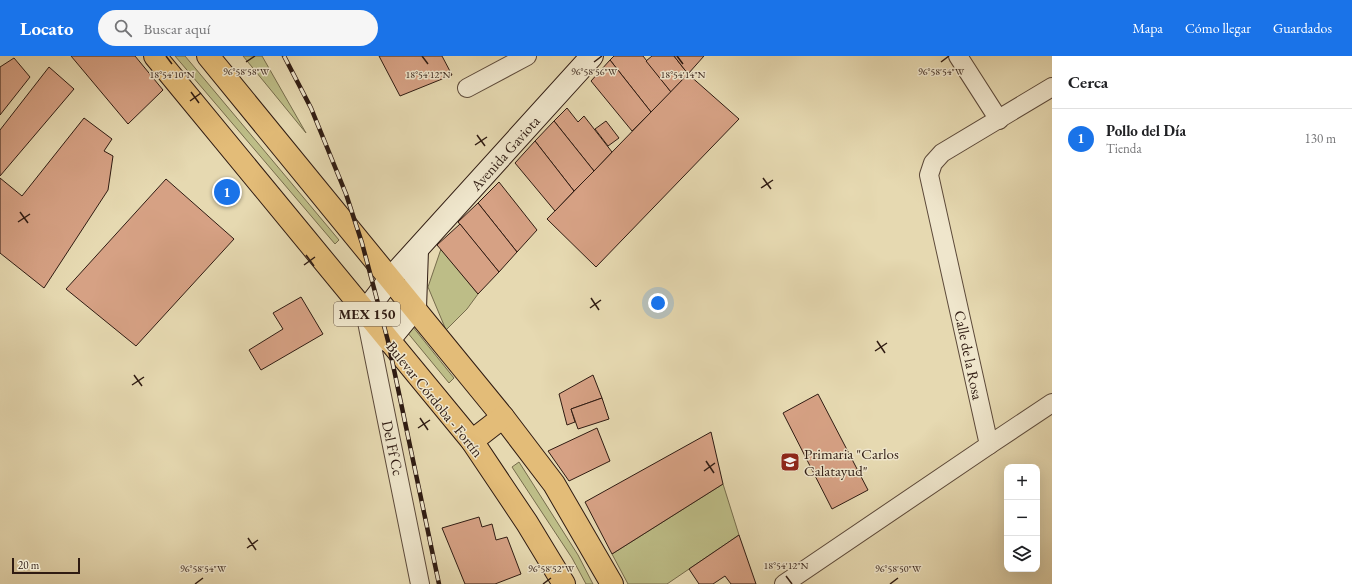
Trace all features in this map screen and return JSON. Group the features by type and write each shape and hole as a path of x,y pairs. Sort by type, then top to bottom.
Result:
{"main road":[{"name":"Bulevar Córdoba - Fortín","path":"155,56 388,341 472,441 527,523 564,584"},
{"name":"MEX 150","path":"208,56 390,279 416,308 503,417 554,484 612,584"},
{"path":"472,441 503,417"}],"street":[{"path":"467,88 527,56"},
{"name":"Avenida Gaviota","path":"365,312 390,279 592,56"},
{"path":"958,56 999,120"},
{"name":"Calle de la Rosa","path":"989,445 929,175 933,163 942,153 1052,87"},
{"path":"388,341 416,308 417,250"},
{"name":"Del Ff Cc","path":"365,312 420,584"},
{"path":"784,584 1052,403"}],"green space":[{"path":"175,56 185,56 339,240 335,244"},
{"path":"243,56 262,56 306,133"},
{"path":"441,249 478,294 467,309 446,330 428,287"},
{"path":"413,327 454,378 449,383 407,332"},
{"path":"519,462 578,555 593,584 586,584 572,558 512,467"},
{"path":"723,484 739,535 667,584 628,584 612,554"}],"building":[{"path":"71,56 135,56 163,90 128,124"},
{"path":"379,56 442,56 452,75 400,96"},
{"path":"614,56 643,56 671,92 651,112 610,60"},
{"path":"652,56 674,56 688,74 671,92 646,61"},
{"path":"674,56 704,56 688,74"},
{"path":"14,58 30,77 0,115 0,67"},
{"path":"610,60 651,112 632,131 591,81"},
{"path":"49,67 74,89 0,176 0,130"},
{"path":"688,74 739,119 596,267 547,219"},
{"path":"567,108 578,122 584,116 612,152 594,171 554,121"},
{"path":"84,118 112,139 104,151 113,156 108,190 44,288 0,253 0,178 22,196"},
{"path":"554,121 594,171 574,191 535,141"},
{"path":"606,121 619,138 608,146 595,129"},
{"path":"535,141 574,191 555,211 515,163"},
{"path":"166,179 234,239 136,346 66,289"},
{"path":"499,182 537,230 517,252 478,203"},
{"path":"478,203 517,252 499,272 458,222"},
{"path":"460,224 499,272 478,294 437,245"},
{"path":"301,297 323,334 261,370 249,350 283,329 273,313"},
{"path":"593,375 602,398 571,409 575,422 567,425 559,394"},
{"path":"818,394 868,490 832,509 783,413"},
{"path":"602,398 609,419 578,429 571,409"},
{"path":"597,428 610,461 569,481 548,451"},
{"path":"711,432 723,484 612,554 585,502"},
{"path":"479,517 482,527 492,524 496,540 507,537 521,574 495,584 465,584 442,528"},
{"path":"739,535 756,584 731,584 725,576 713,584 699,584 689,569"}],"railway":[{"path":"284,56 311,108 346,194 362,243 388,341 439,584"}],"place":[{"name":"Pollo del Día","path":"227,192"},
{"name":"Primaria \"Carlos Calatayud\"","path":"790,462"}]}
